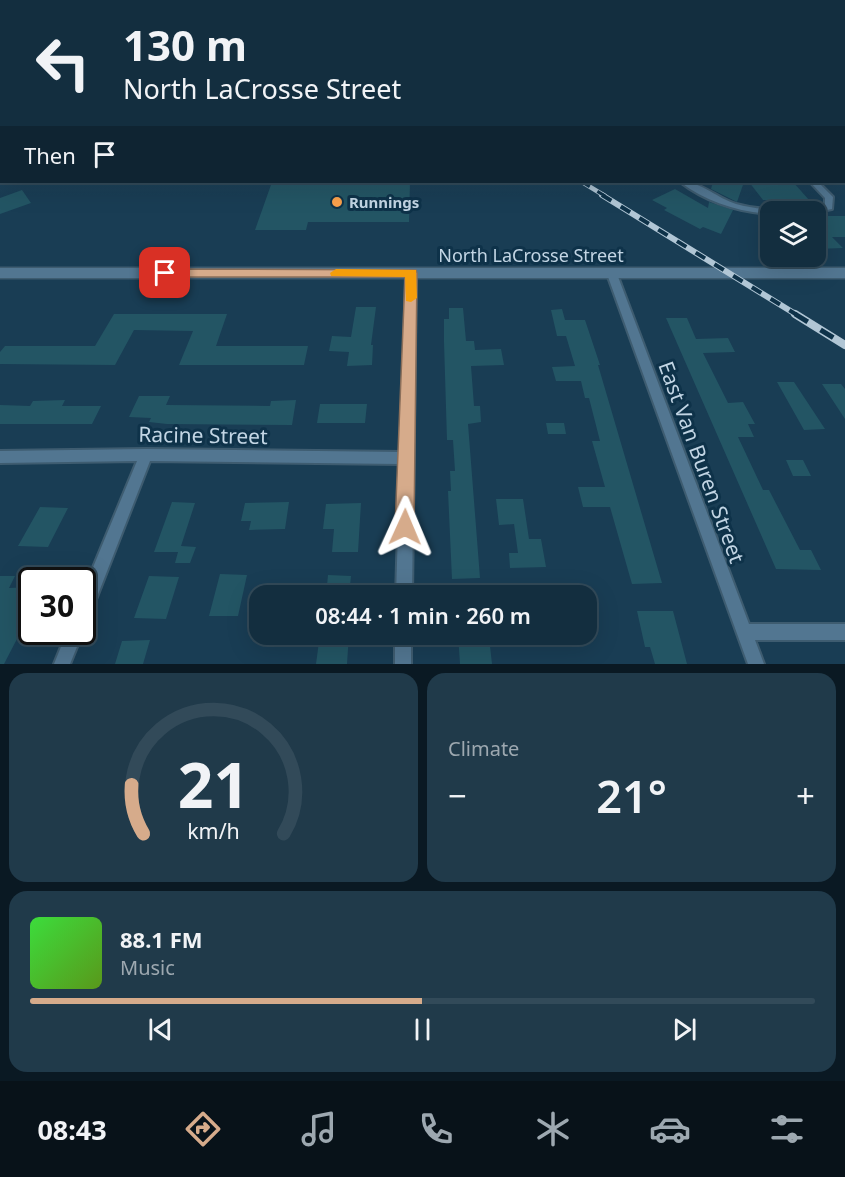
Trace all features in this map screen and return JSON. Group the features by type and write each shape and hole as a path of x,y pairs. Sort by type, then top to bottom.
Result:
{"main road":[{"name":"North LaCrosse Street","path":"0,273 845,273"}],"street":[{"path":"686,183 721,202 747,210 814,210 829,207 829,197 815,183"},
{"path":"404,585 411,273"},
{"name":"East Van Buren Street","path":"612,274 756,664"},
{"path":"96,580 147,455"},
{"name":"Racine Street","path":"0,457 147,455 406,458"},
{"path":"744,632 845,632"},
{"path":"62,664 70,645"},
{"path":"403,645 403,664"}],"building":[{"name":"Runnings","path":"272,183 410,183 409,222 308,222 306,230 255,230"},
{"path":"713,183 744,183 737,202 711,189"},
{"path":"750,183 794,183 810,201 763,200"},
{"path":"675,189 708,208 709,202 733,210 721,234 703,227 700,229 664,210 667,208 652,200"},
{"path":"22,190 31,203 0,214 0,198"},
{"path":"826,216 845,216 845,237 832,237 843,248 826,249"},
{"path":"356,307 376,307 371,345 373,345 372,365 347,366 349,352 329,351 332,336 351,337"},
{"path":"449,308 463,308 466,341 474,341 475,350 501,349 504,365 471,366 474,406 480,406 481,422 468,424 480,578 452,579 448,491 451,491 450,471 455,471 453,440 447,440 444,342 444,319 449,319"},
{"path":"562,309 565,320 585,320 662,583 632,584 610,507 583,507 578,487 605,487 592,441 600,441 589,398 585,398 581,381 556,381 552,367 575,366 566,336 557,336 551,310"},
{"path":"114,314 227,314 216,346 308,346 304,365 179,365 193,331 134,330 115,365 0,364 0,352 5,346 95,346"},
{"path":"666,318 687,318 696,339 728,338 735,352 703,353 728,403 743,402 755,424 748,424 754,437 738,437 763,490 769,490 800,550 811,550 821,570 776,569"},
{"path":"777,382 794,382 825,429 804,430"},
{"path":"822,384 841,384 845,389 845,419"},
{"path":"139,396 170,396 166,405 270,406 271,401 296,400 292,425 167,424 149,422 151,418 129,417"},
{"path":"65,400 62,406 101,406 92,424 0,424 0,405 30,406 33,401"},
{"path":"320,404 367,404 365,423 317,423"},
{"path":"546,423 564,423 566,434 548,434"},
{"path":"786,460 803,460 811,476 793,476"},
{"path":"496,499 523,499 529,539 541,539 546,567 510,568 509,553 518,553 514,524 499,525"},
{"path":"172,502 195,503 181,546 196,547 190,563 175,563 178,552 154,552"},
{"path":"289,502 285,529 249,530 251,521 241,521 245,503"},
{"path":"361,503 358,552 332,552 334,529 323,529 326,504"},
{"path":"40,507 68,508 48,547 18,546"},
{"path":"220,574 247,575 238,616 209,616"},
{"path":"328,575 351,576 350,585 327,585"},
{"path":"0,576 15,576 9,588 18,588 18,637 4,664 0,664"},
{"path":"149,576 179,577 166,619 134,618"},
{"path":"637,611 673,611 687,664 655,664 650,647 645,647"},
{"path":"150,640 143,664 115,664 122,641"},
{"path":"319,645 348,645 347,664 316,664"},
{"path":"459,645 494,645 490,646 492,664 460,664"}],"railway":[{"path":"584,183 605,196"},
{"path":"602,195 797,315"},
{"path":"795,314 845,345"}],"slow traffic":[{"path":"336,273 411,273 411,298"}],"place":[{"name":"Runnings","path":"337,202"}],"route":[{"path":"165,273 411,273 405,527"}]}
